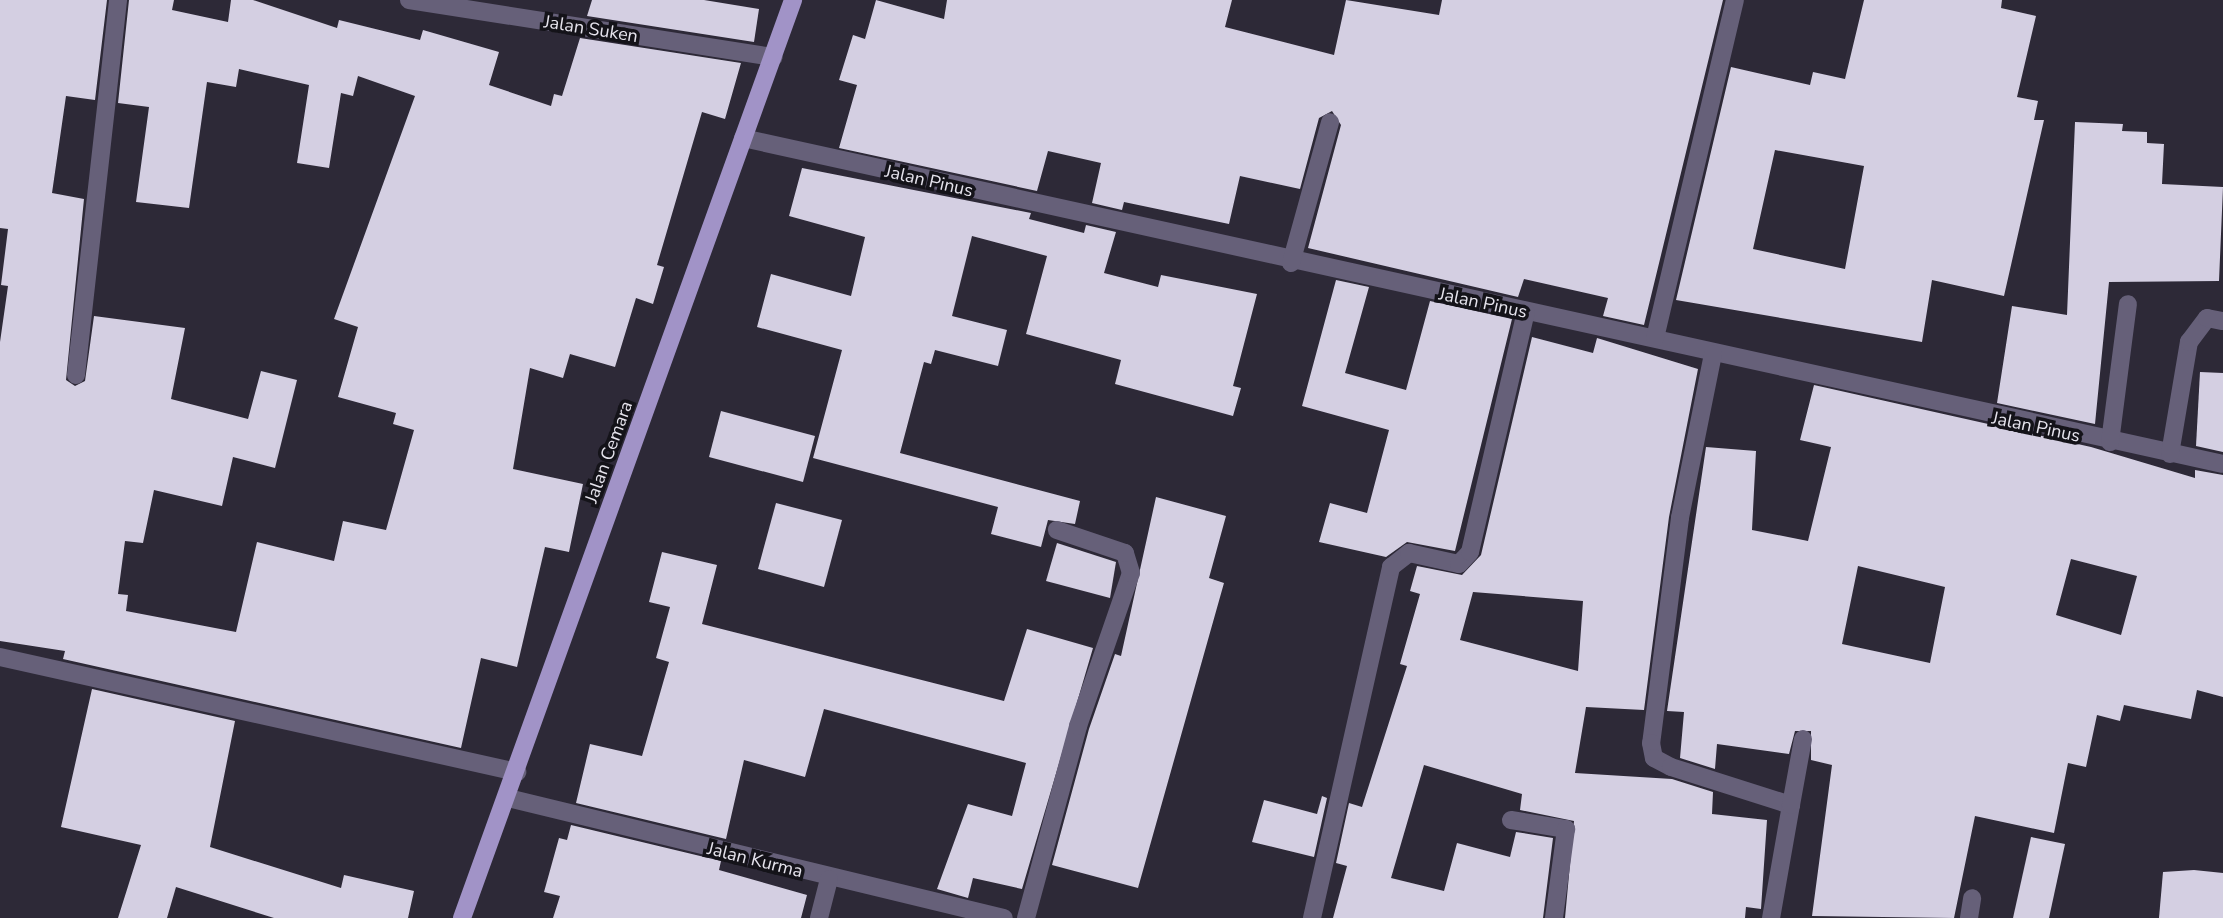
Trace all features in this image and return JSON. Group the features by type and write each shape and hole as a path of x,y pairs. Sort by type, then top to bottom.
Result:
{"main road":[{"name":"Jalan Cemara","path":"462,918 508,798 793,0"}],"street":[{"path":"76,375 118,0"},
{"name":"Jalan Suken","path":"409,0 774,57"},
{"path":"1655,338 1735,0"},
{"path":"1291,263 1330,122"},
{"name":"Jalan Pinus","path":"743,138 1291,263 1655,338 1713,354 2110,442 2223,464"},
{"path":"2110,442 2128,303"},
{"path":"1312,918 1391,567 1409,553 1459,564 1470,552 1526,312"},
{"path":"2170,454 2189,342 2207,318 2223,321"},
{"path":"1713,354 1680,518 1651,743 1654,758 1671,767 1791,805"},
{"path":"1026,918 1078,726 1131,573 1125,553 1057,530"},
{"path":"0,657 517,772"},
{"path":"1772,918 1803,739"},
{"name":"Jalan Kurma","path":"508,798 829,879 1004,918"},
{"path":"1511,820 1566,829 1554,918"},
{"path":"819,918 829,879"},
{"path":"1969,918 1972,898"}],"building":[{"path":"0,0 107,0 95,100 66,96 52,193 84,199 66,380 75,386 85,381 94,316 185,328 171,399 248,419 261,371 297,380 275,468 233,457 222,506 154,490 143,543 125,541 118,594 128,595 126,611 236,632 257,542 334,561 343,521 386,530 414,430 393,424 396,413 338,397 358,327 334,319 415,96 358,76 353,96 341,93 329,168 297,163 309,85 239,69 236,87 207,82 189,208 136,202 149,107 118,103 129,0 174,0 172,10 228,22 231,0 253,0 337,28 339,20 420,40 423,30 499,52 489,85 551,106 554,94 562,96 580,38 741,63 725,119 702,112 657,265 664,267 653,304 636,298 615,367 570,354 563,378 530,368 513,469 583,484 569,552 545,547 517,667 481,658 461,748 63,659 65,651 0,641 0,342 8,286 1,285 8,229 0,228"},
{"path":"592,0 704,0 759,9 754,42 587,16"},
{"path":"876,0 944,19 947,0 1232,0 1225,27 1334,55 1346,0 1439,15 1442,0 1723,0 1644,325 1603,316 1608,298 1524,279 1518,297 1308,248 1341,125 1332,111 1319,118 1300,189 1240,176 1229,224 1124,202 1122,210 1092,203 1101,163 1048,151 1037,191 839,148 857,85 839,80 853,35 865,39"},
{"path":"1864,0 2002,0 2001,8 2036,16 2017,97 2038,101 2034,120 2044,120 2004,296 1932,280 1922,342 1676,300 1731,67 1810,85 1813,72 1845,79","holes":["1775,150 1864,166 1845,269 1753,249"]},
{"path":"2075,122 2123,124 2122,131 2147,132 2147,143 2164,144 2162,184 2223,187 2219,281 2109,282 2095,424 1997,403 2012,306 2067,315"},
{"path":"802,168 1031,213 1029,219 1084,233 1086,225 1116,232 1104,273 1158,287 1161,275 1257,294 1233,386 1241,388 1233,416 1115,384 1121,360 1026,334 1047,256 972,236 952,316 1007,330 998,366 935,350 931,364 924,362 900,453 1080,501 1075,524 1048,520 1041,547 991,534 998,507 813,458 842,350 757,327 771,274 851,296 865,237 789,216"},
{"path":"1336,280 1369,287 1345,373 1406,390 1430,301 1512,319 1455,551 1407,542 1386,557 1319,542 1330,503 1367,513 1389,430 1302,406"},
{"path":"1532,337 1593,353 1597,338 1698,369 1669,517 1644,710 1586,707 1575,773 1672,779 1713,792 1712,814 1767,820 1761,909 1746,907 1745,918 1565,918 1574,821 1520,810 1522,794 1424,765 1391,878 1444,891 1457,843 1510,857 1516,832 1553,838 1543,918 1333,918 1347,866 1336,863 1349,803 1362,807 1407,666 1400,664 1420,594 1410,591 1417,566 1462,575 1481,555","holes":["1473,592 1583,601 1578,671 1460,640"]},
{"path":"2200,372 2223,373 2223,452 2196,446"},
{"path":"1814,385 2091,447 2195,478 2195,470 2223,475 2223,697 2197,690 2191,719 2124,705 2120,721 2097,715 2086,767 2068,763 2054,833 1975,816 1954,918 1812,916 1832,765 1811,760 1811,731 1795,731 1789,754 1717,744 1715,769 1680,758 1684,712 1667,711 1706,447 1756,451 1752,530 1808,541 1831,447 1800,440","holes":["2071,559 2137,576 2121,635 2056,615","1858,566 1945,587 1930,663 1842,644"]},
{"path":"721,411 815,436 803,482 709,457"},
{"path":"1156,497 1226,516 1209,578 1224,583 1138,888 1052,865 1089,729 1115,654 1121,656"},
{"path":"776,503 842,520 824,587 758,569"},
{"path":"1057,543 1116,562 1110,598 1046,581"},
{"path":"662,552 717,565 702,624 1004,701 1027,629 1093,648 1022,889 973,878 968,898 937,889 968,804 1012,816 1026,763 824,709 805,777 744,760 726,839 576,803 590,744 642,756 669,662 656,658 670,607 649,602"},
{"path":"92,689 235,721 210,847 341,888 344,875 414,891 408,918 274,918 176,887 167,918 118,918 141,845 61,827"},
{"path":"1322,796 1327,798 1314,857 1252,842 1264,800 1317,814"},
{"path":"571,825 721,861 719,870 807,895 801,918 553,918 560,896 544,892 559,838 567,840"},
{"path":"2031,837 2065,844 2049,918 2013,918"},
{"path":"2194,870 2223,873 2223,918 2159,918 2163,872"}]}
